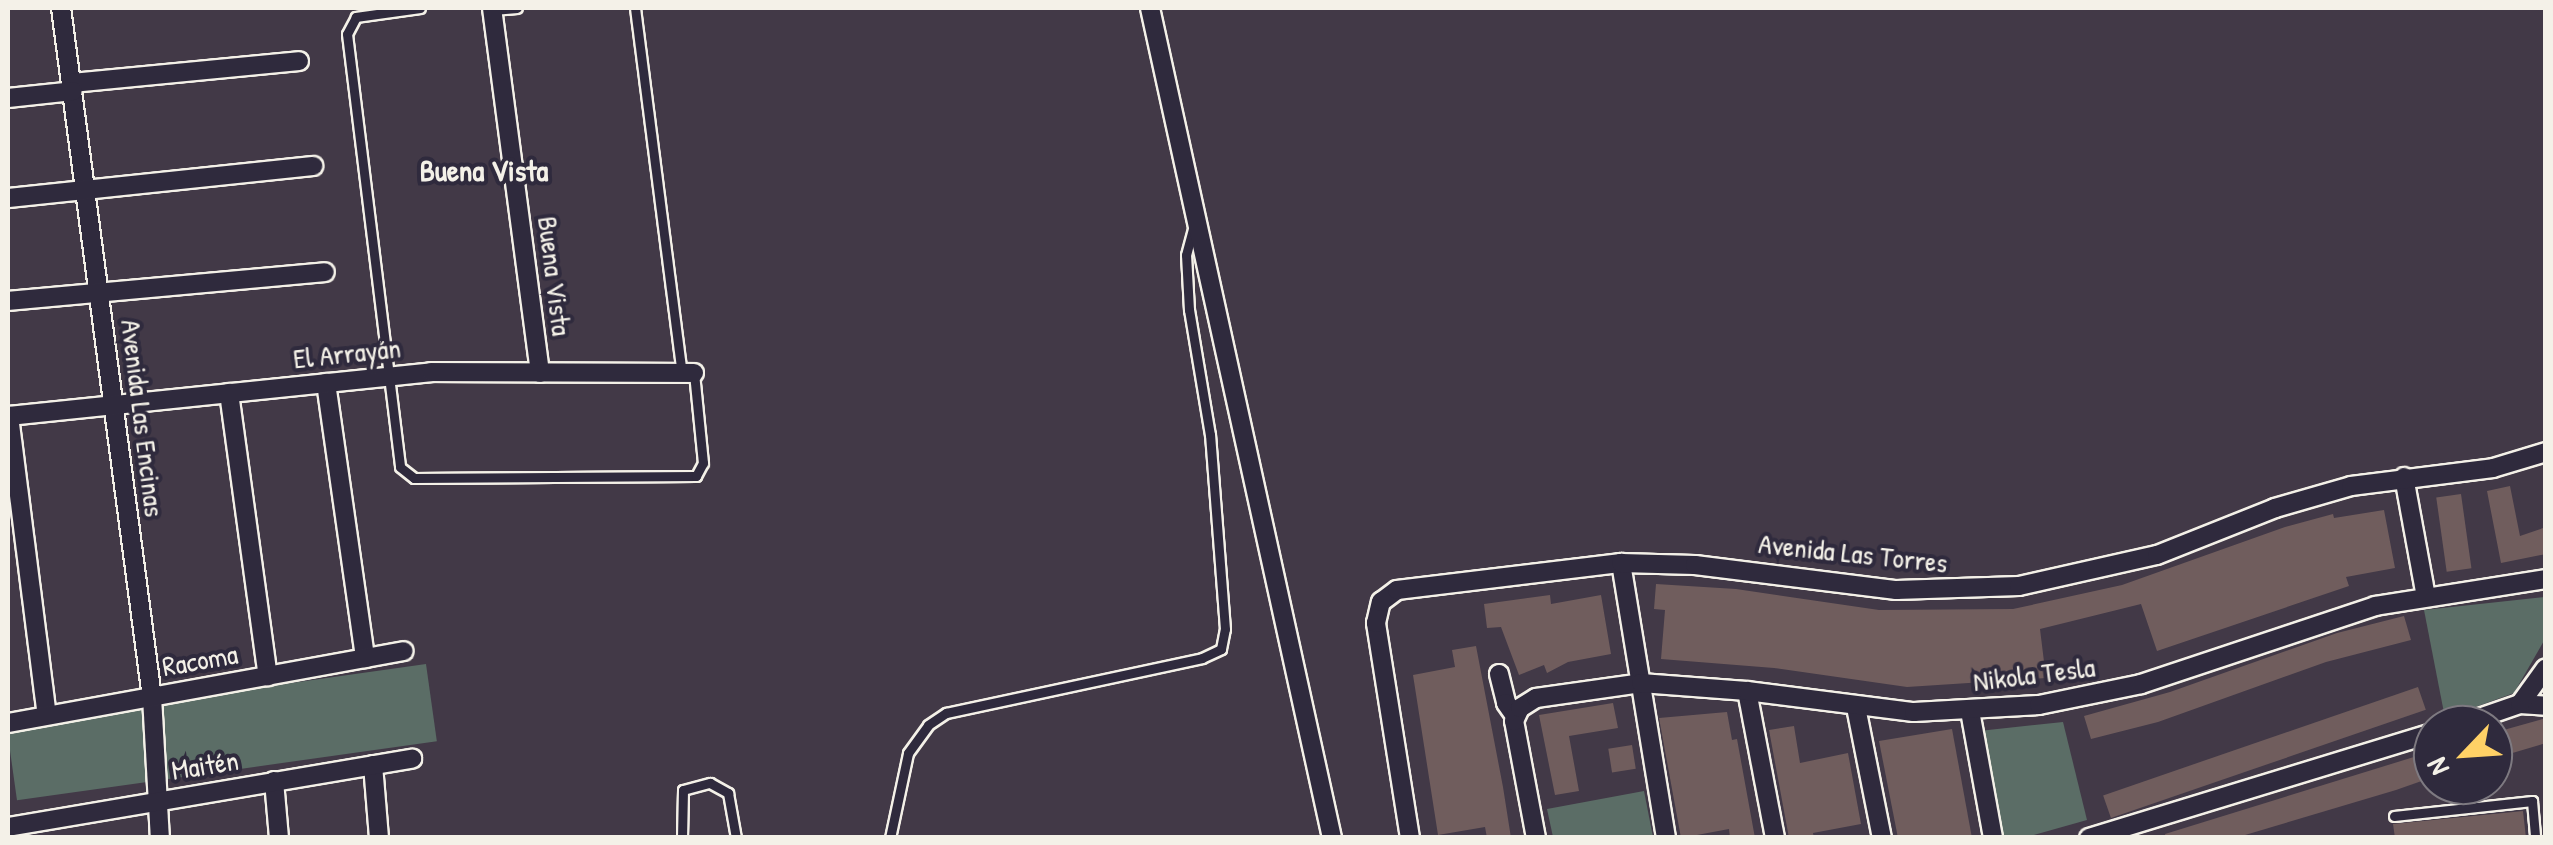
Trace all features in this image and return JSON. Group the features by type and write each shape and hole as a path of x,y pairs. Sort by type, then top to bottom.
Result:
{"street":[{"name":"Avenida Las Encinas","path":"61,8 152,697 160,838"},
{"path":"1150,8 1332,838"},
{"name":"Buena Vista","path":"493,9 540,372"},
{"path":"8,98 300,60"},
{"path":"8,198 313,166"},
{"path":"8,301 325,272"},
{"name":"El Arrayán","path":"8,416 392,376 688,373"},
{"path":"326,382 365,658"},
{"path":"229,393 268,676"},
{"path":"8,416 47,716"},
{"name":"Avenida Las Torres","path":"1410,838 1376,623 1381,602 1405,588 1621,562 1695,564 1896,590 1988,590 2120,566 2302,500 2404,476 2493,468 2546,452"},
{"path":"2404,476 2426,598"},
{"path":"1621,562 1641,704 1666,838"},
{"name":"Nikola Tesla","path":"1518,712 1536,698 1641,683 1748,691 1856,707 1970,711 2057,703 2116,691 2351,612 2546,579"},
{"name":"Racoma","path":"8,723 403,651"},
{"path":"2520,704 2546,668"},
{"path":"1498,674 1506,703 1518,712 1536,838"},
{"path":"1748,691 1774,838"},
{"path":"2513,706 2546,706"},
{"path":"1856,707 1882,838"},
{"path":"1970,711 1993,838"},
{"path":"2090,838 2413,739"},
{"name":"Maitén","path":"8,827 412,758"},
{"path":"373,765 380,838"},
{"path":"274,781 280,838"}],"lane":[{"path":"420,8 362,15 352,20 347,34 392,376 398,460 409,476 696,476 703,467 636,8"},
{"path":"493,9 517,8"},
{"path":"890,838 908,753 928,725 946,713 1202,658 1221,649 1225,629 1210,435 1190,310 1186,256 1197,211"},
{"path":"682,838 683,790 710,783 728,793 736,838"},
{"path":"2394,816 2532,801 2535,838"}],"green space":[{"path":"2545,597 2545,639 2514,693 2481,705 2442,705 2424,610"},
{"path":"426,664 437,741 17,800 8,723"},
{"path":"2063,722 2087,820 2027,837 2000,837 1979,731"},
{"path":"1644,791 1653,837 1553,837 1547,809"}],"building":[{"path":"2510,486 2520,536 2546,527 2546,554 2501,563 2487,491"},
{"path":"2461,494 2471,568 2447,572 2436,497"},
{"path":"2384,510 2395,568 2346,577 2349,586 2157,651 2141,604 2040,629 2046,678 1907,687 1774,668 1661,659 1665,610 1654,609 1656,584 1736,589 1879,610 2013,609 2122,585 2333,514 2334,518"},
{"path":"1550,595 1551,604 1601,595 1611,654 1568,662 1547,673 1544,665 1519,675 1501,627 1487,628 1484,604"},
{"path":"2404,616 2411,640 2326,662 2158,722 2091,739 2084,716 2170,692 2337,633"},
{"path":"1476,646 1511,838 1487,838 1485,827 1438,835 1413,675 1455,667 1452,650"},
{"path":"2418,687 2424,705 2413,705 2413,714 2111,818 2103,795"},
{"path":"1613,703 1618,728 1569,736 1579,791 1555,795 1539,715"},
{"path":"1727,712 1732,740 1737,739 1755,838 1730,838 1729,829 1681,838 1659,718"},
{"path":"2546,718 2546,743 2513,753 2513,727"},
{"path":"1794,726 1800,763 1848,753 1861,824 1813,833 1814,838 1789,838 1769,730"},
{"path":"1952,729 1972,838 1898,838 1879,741"},
{"path":"1632,745 1636,769 1612,772 1608,749"},
{"path":"2413,757 2413,784 2396,790 2235,838 2166,838 2165,834"},
{"path":"2523,811 2526,838 2395,838 2393,824"}],"district":[{"name":"Buena Vista","path":"484,170"}]}
